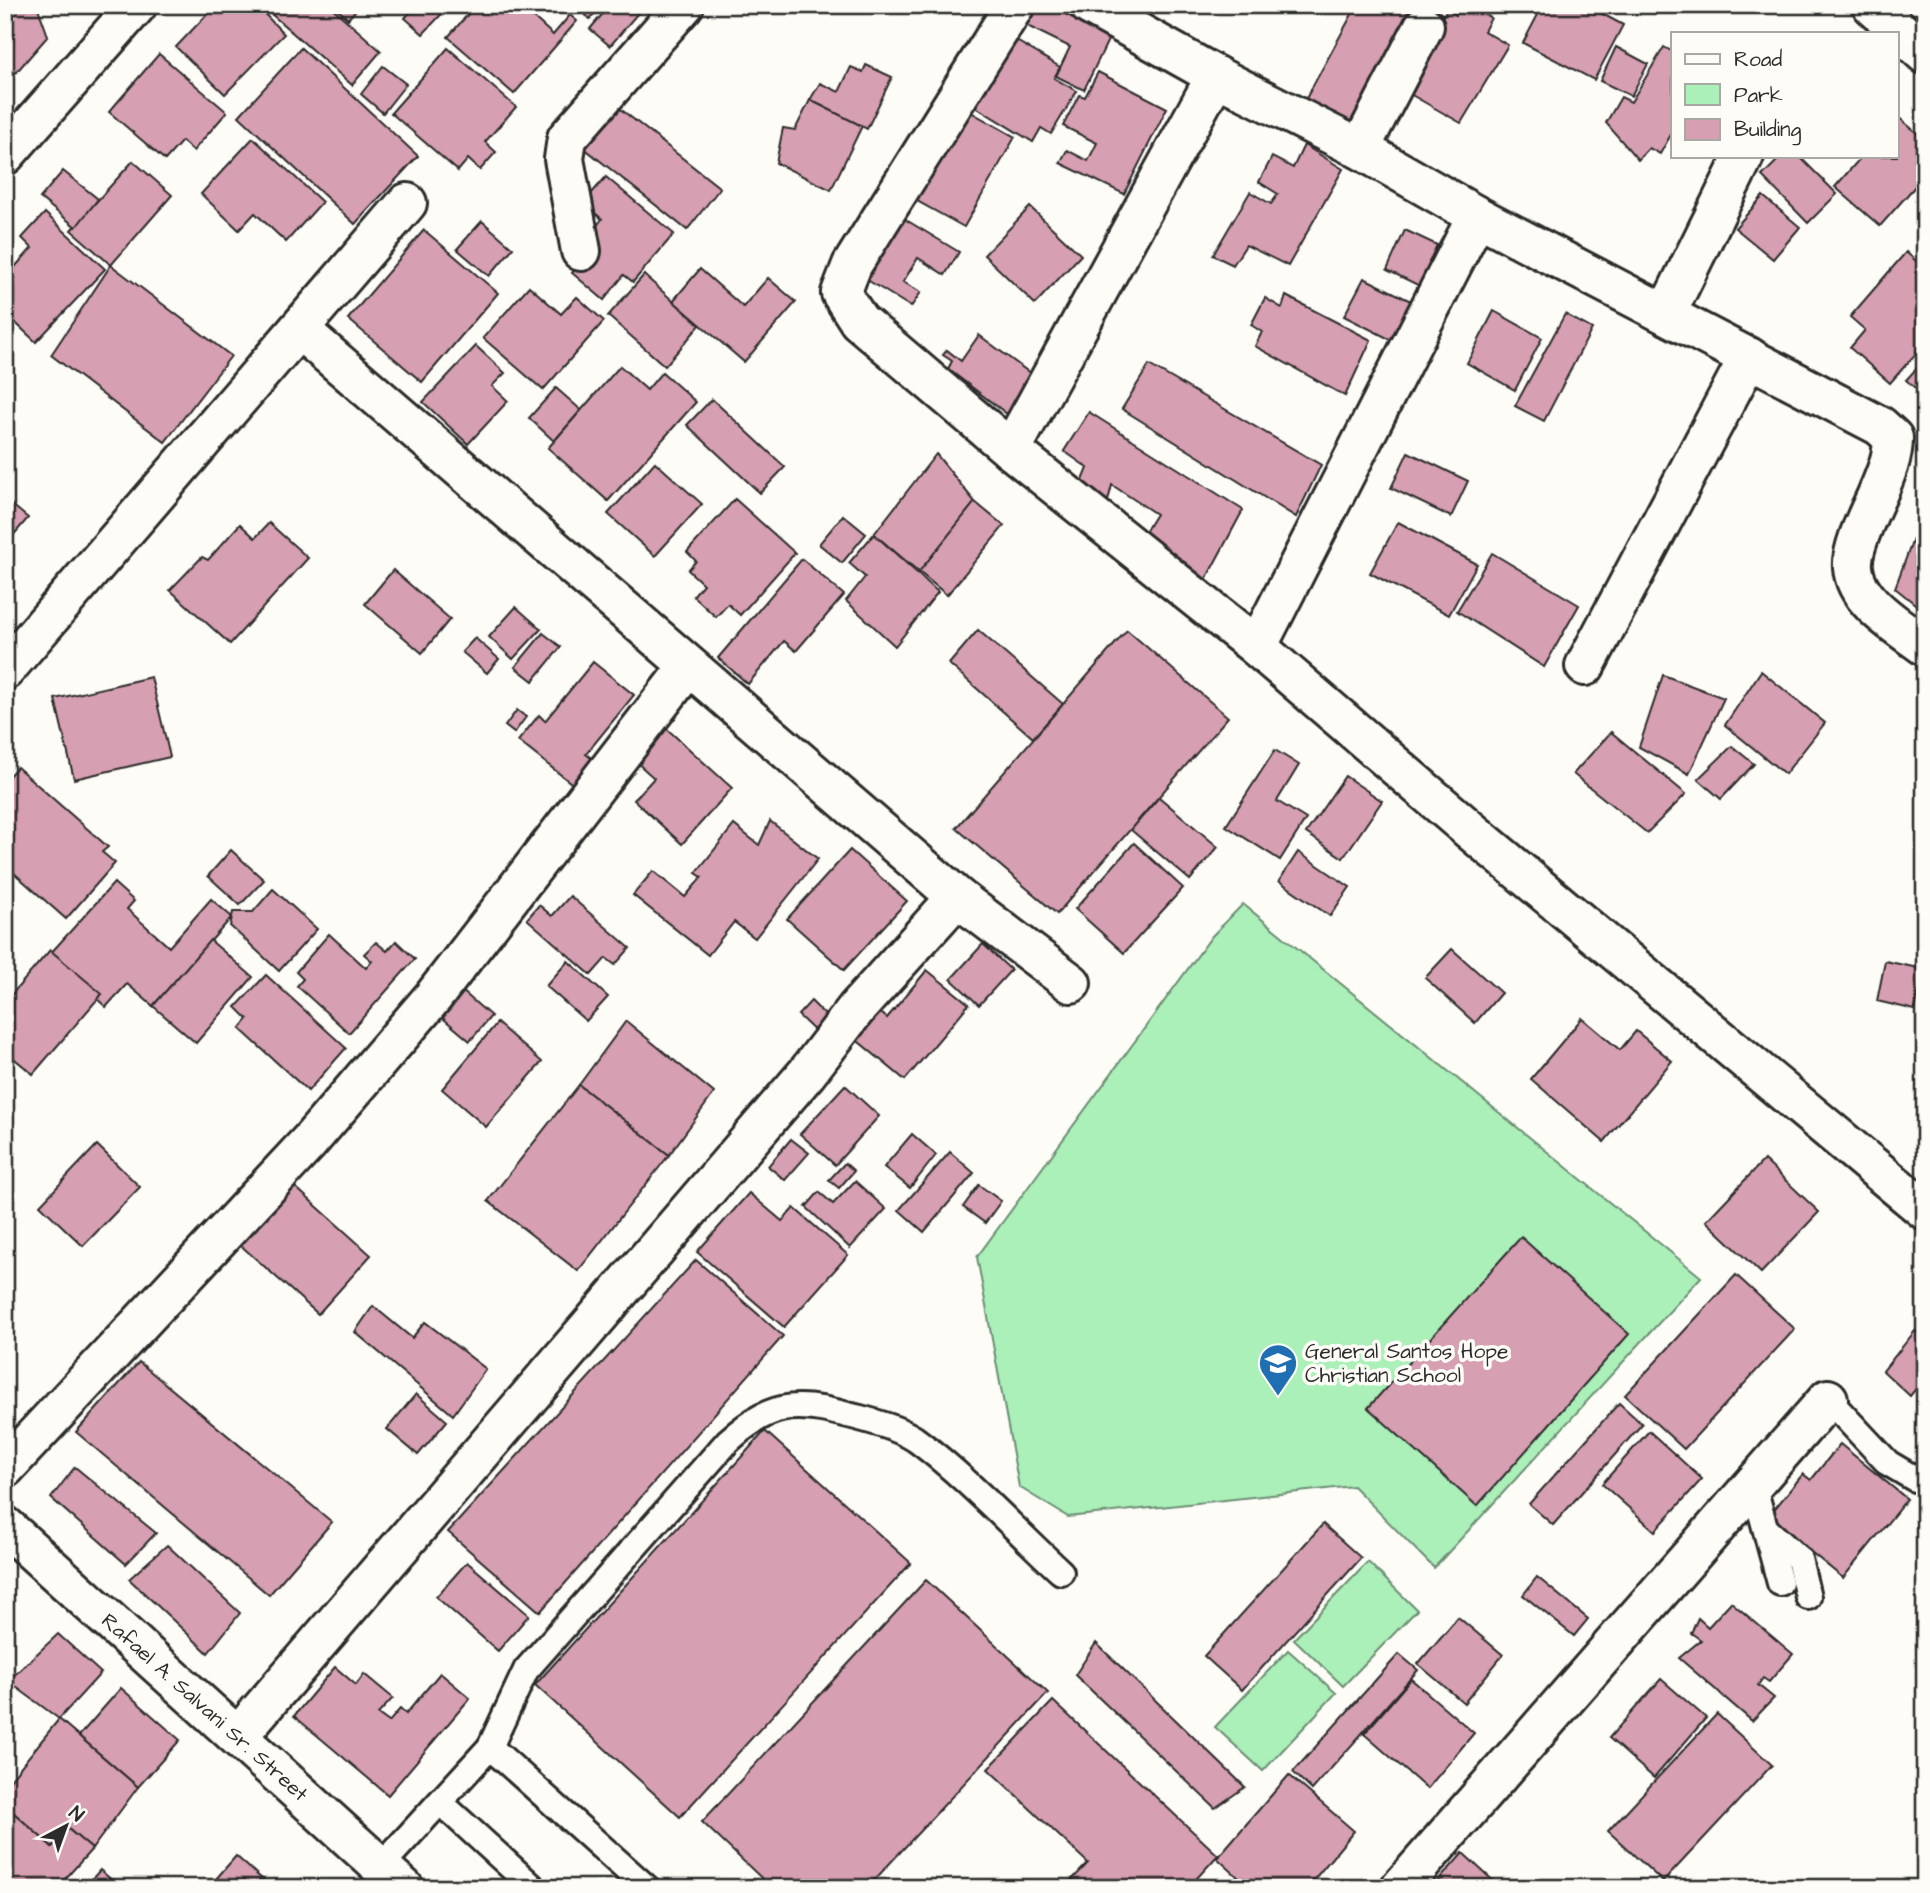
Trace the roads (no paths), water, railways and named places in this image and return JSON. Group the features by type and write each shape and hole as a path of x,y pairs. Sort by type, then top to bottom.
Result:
{"street":[{"path":"5,155 137,5"},
{"path":"581,251 564,159 567,138 684,5"},
{"path":"1015,5 852,265 841,293 859,321 1011,450 1257,647 1470,830 1925,1210"},
{"path":"1089,5 1216,76 1360,149 1477,216 1880,426 1893,438 1893,453 1863,528 1852,566 1857,583 1873,605 1925,646"},
{"path":"1872,5 1925,54"},
{"path":"1360,149 1424,26"},
{"path":"1011,450 1216,76"},
{"path":"1666,314 1743,158"},
{"path":"5,670 407,203"},
{"path":"1257,647 1477,216"},
{"path":"300,330 957,897 1071,983"},
{"path":"1585,666 1749,357"},
{"path":"5,1468 309,1142 425,1006 688,667"},
{"path":"237,1736 798,1084 865,999 957,897"},
{"path":"1400,1888 1828,1399"},
{"name":"Rafael A. Salvani Sr. Street","path":"5,1525 393,1877"}],"lane":[{"path":"1828,1399 1888,1464 1915,1479 1925,1472"},
{"path":"393,1877 440,1803 490,1747 504,1724 526,1670 728,1441 752,1420 779,1410 809,1405 878,1423 918,1440 1060,1572"},
{"path":"1753,1483 1780,1583"},
{"path":"1765,1529 1799,1559 1808,1597"},
{"path":"490,1747 647,1888"},
{"path":"440,1803 534,1888"}],"place":[{"name":"General Santos Hope Christian School","path":"1278,1397"}]}
